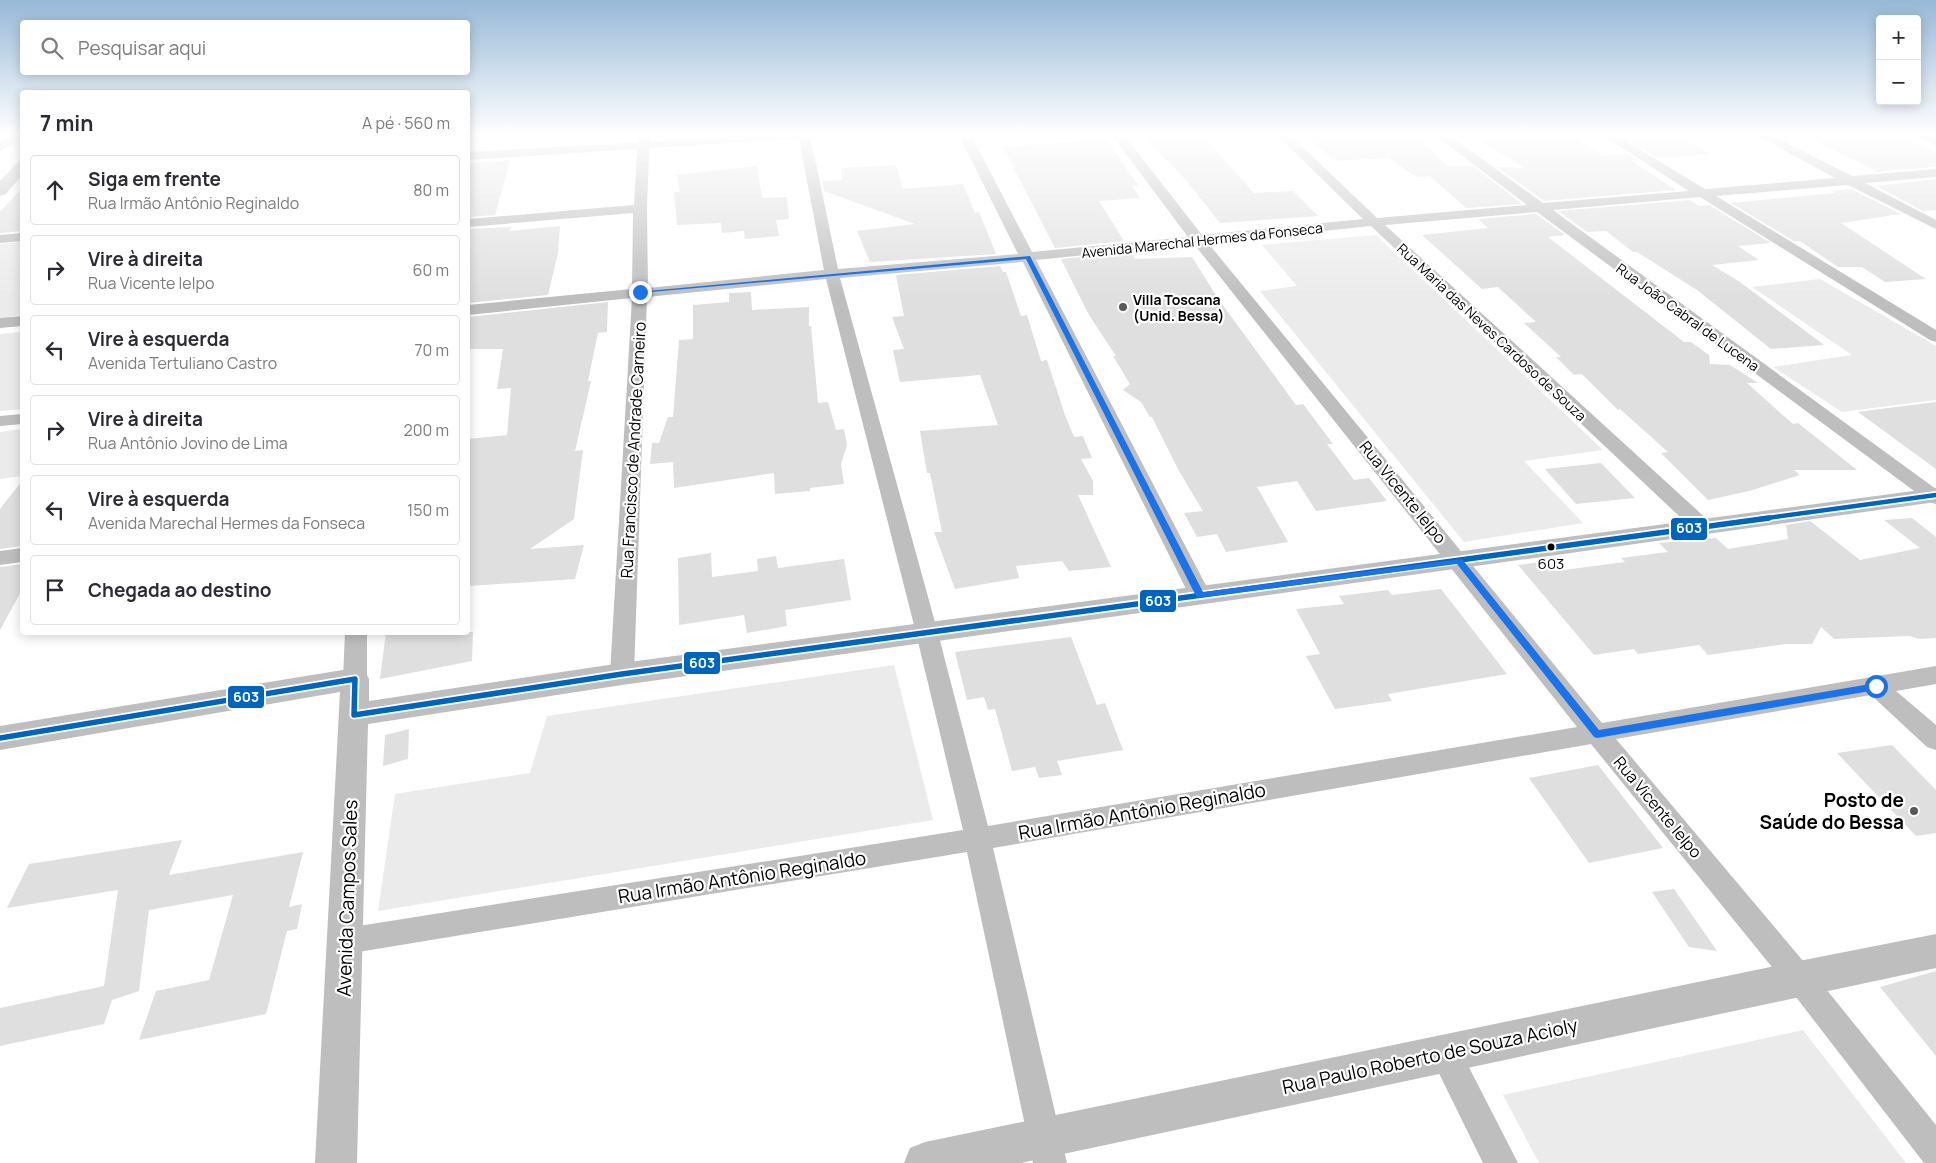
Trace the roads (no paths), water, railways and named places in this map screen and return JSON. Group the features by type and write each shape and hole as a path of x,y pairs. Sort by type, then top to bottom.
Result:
{"street":[{"name":"Rua Francisco de Andrade Carneiro","path":"622,674 640,292 641,189"},
{"path":"814,189 832,274 927,633 978,839 1047,1150"},
{"path":"993,189 1200,596"},
{"name":"Rua Vicente Ielpo","path":"1159,189 1198,240 1597,734 1798,978 1936,1151"},
{"name":"Rua Maria das Neves Cardoso de Souza","path":"1340,189 1702,527"},
{"name":"Rua João Cabral de Lucena","path":"1513,189 1935,496"},
{"path":"1694,189 1936,337"},
{"name":"Avenida Marechal Hermes da Fonseca","path":"470,310 832,274 1028,258 1374,222 1769,189"},
{"path":"1867,189 1936,225"},
{"path":"470,223 640,208"},
{"path":"0,239 20,237"},
{"path":"0,323 20,321"},
{"path":"0,421 20,419"},
{"path":"354,715 622,674 1935,496"},
{"path":"0,558 20,555"},
{"name":"Avenida Campos Sales","path":"336,1163 346,942 356,635"},
{"name":"Rua Irmão Antônio Reginaldo","path":"346,942 978,839 1936,675"},
{"path":"0,738 355,679"},
{"path":"1876,686 1936,740"},
{"name":"Rua Paulo Roberto de Souza Acioly","path":"925,1163 1047,1150 1444,1053 1798,978 1936,951"},
{"path":"1444,1053 1501,1163"}],"place":[{"name":"Villa Toscana (Unid. Bessa)","path":"1123,307"},
{"name":"603","path":"1551,547"},
{"name":"Posto de Saúde do Bessa","path":"1914,811"}]}
